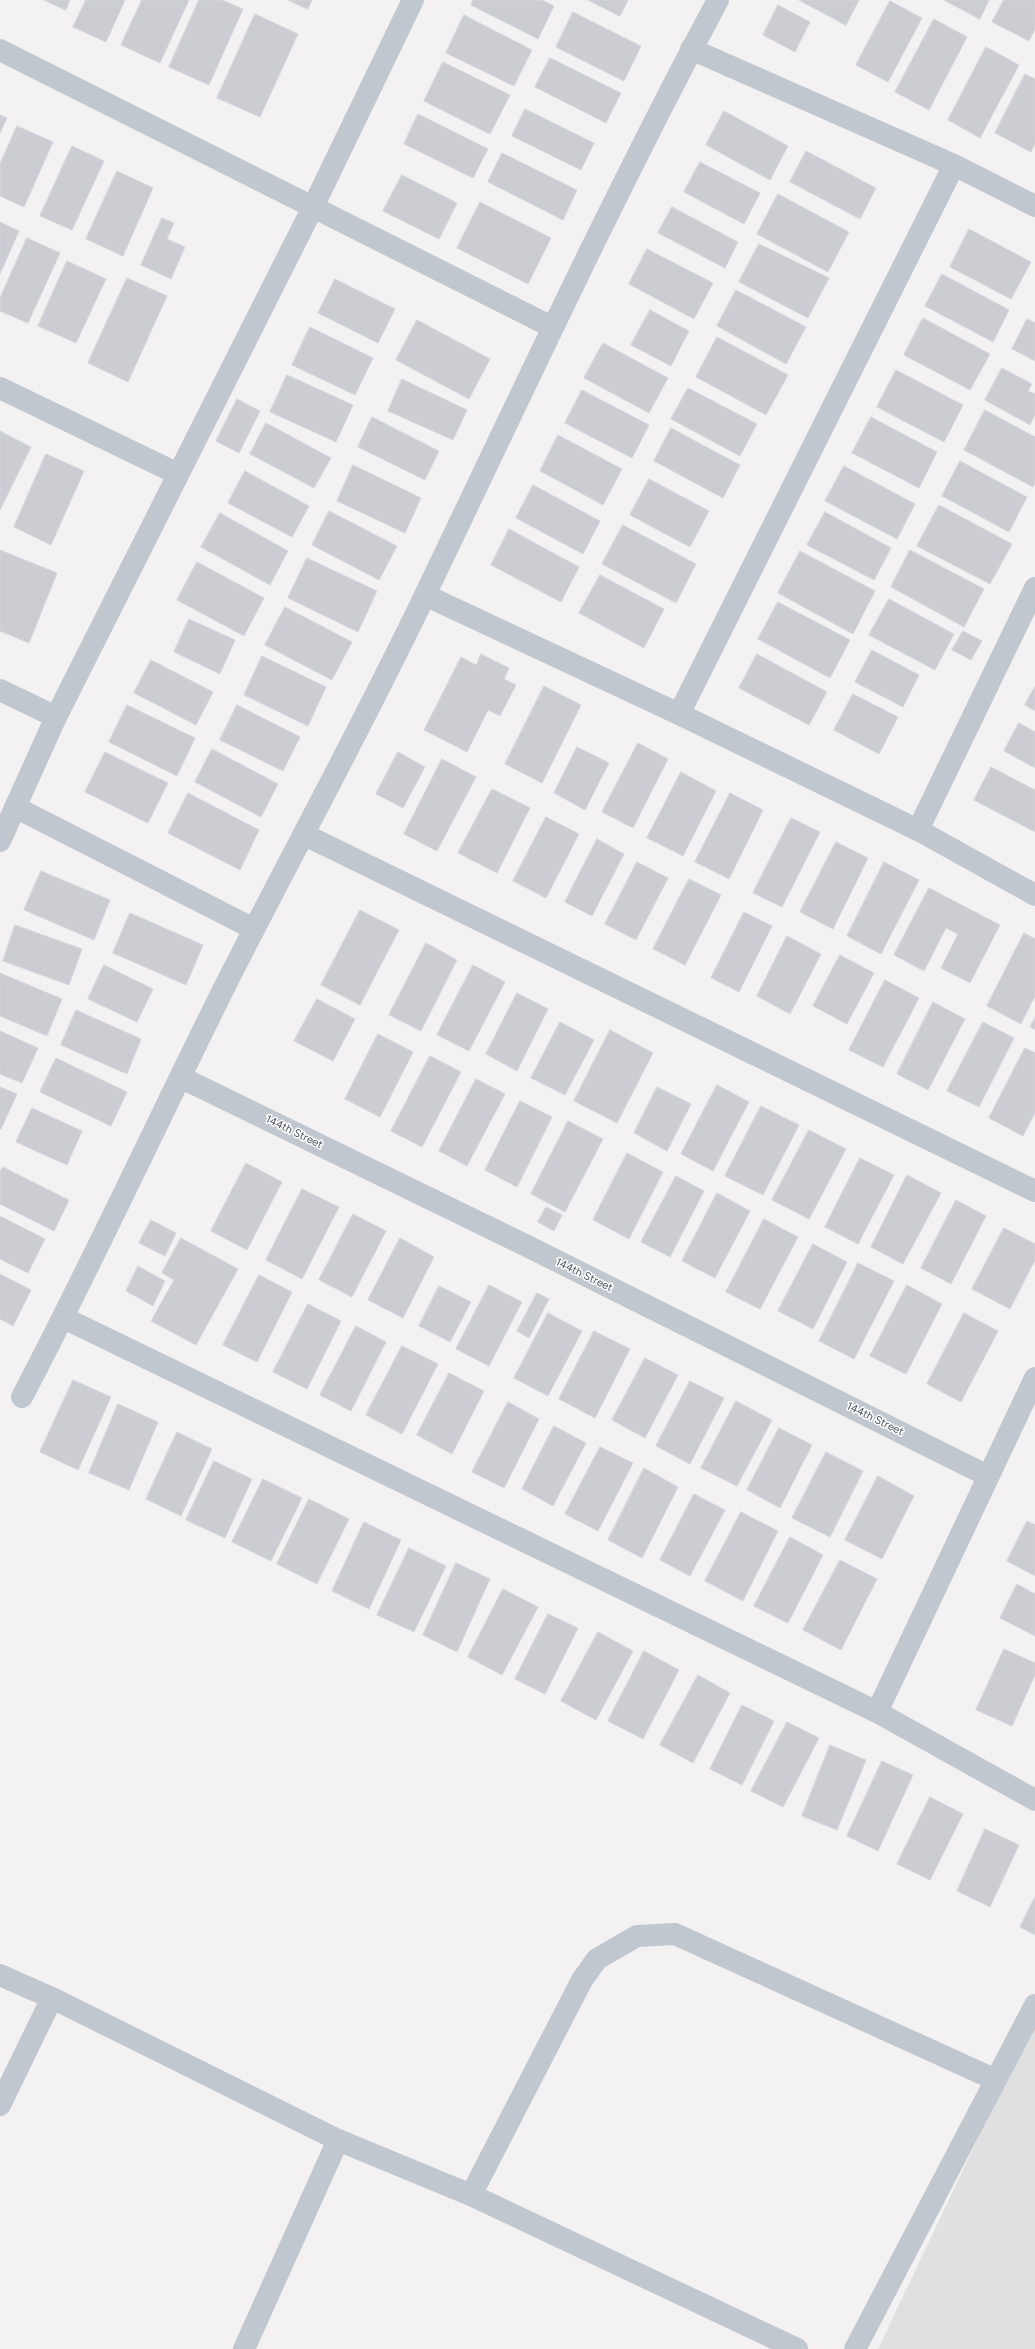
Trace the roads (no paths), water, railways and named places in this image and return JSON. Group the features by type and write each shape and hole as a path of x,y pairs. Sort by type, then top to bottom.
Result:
{"street":[{"path":"0,841 17,808 56,717 313,207 413,0"},
{"path":"22,1397 64,1318 180,1077 254,928 304,834 425,595 552,327 691,49 718,0"},
{"path":"691,49 954,166 1035,206"},
{"path":"0,50 552,327"},
{"path":"679,714 954,166"},
{"path":"0,388 178,474"},
{"path":"918,830 1035,588"},
{"path":"425,595 679,714 918,830 1035,894"},
{"path":"0,690 56,717"},
{"path":"17,808 254,928"},
{"path":"304,834 1035,1192"},
{"name":"144th Street","path":"180,1077 539,1252 988,1476"},
{"path":"64,1318 877,1712 1035,1800"},
{"path":"877,1712 1035,1378"},
{"path":"471,2195 582,1980 597,1959 637,1936 675,1934 996,2080"},
{"path":"0,1975 52,1998 338,2140 471,2195 797,2349"},
{"path":"0,2105 52,1998"},
{"path":"855,2349 1035,2005"},
{"path":"244,2349 338,2140"}]}
